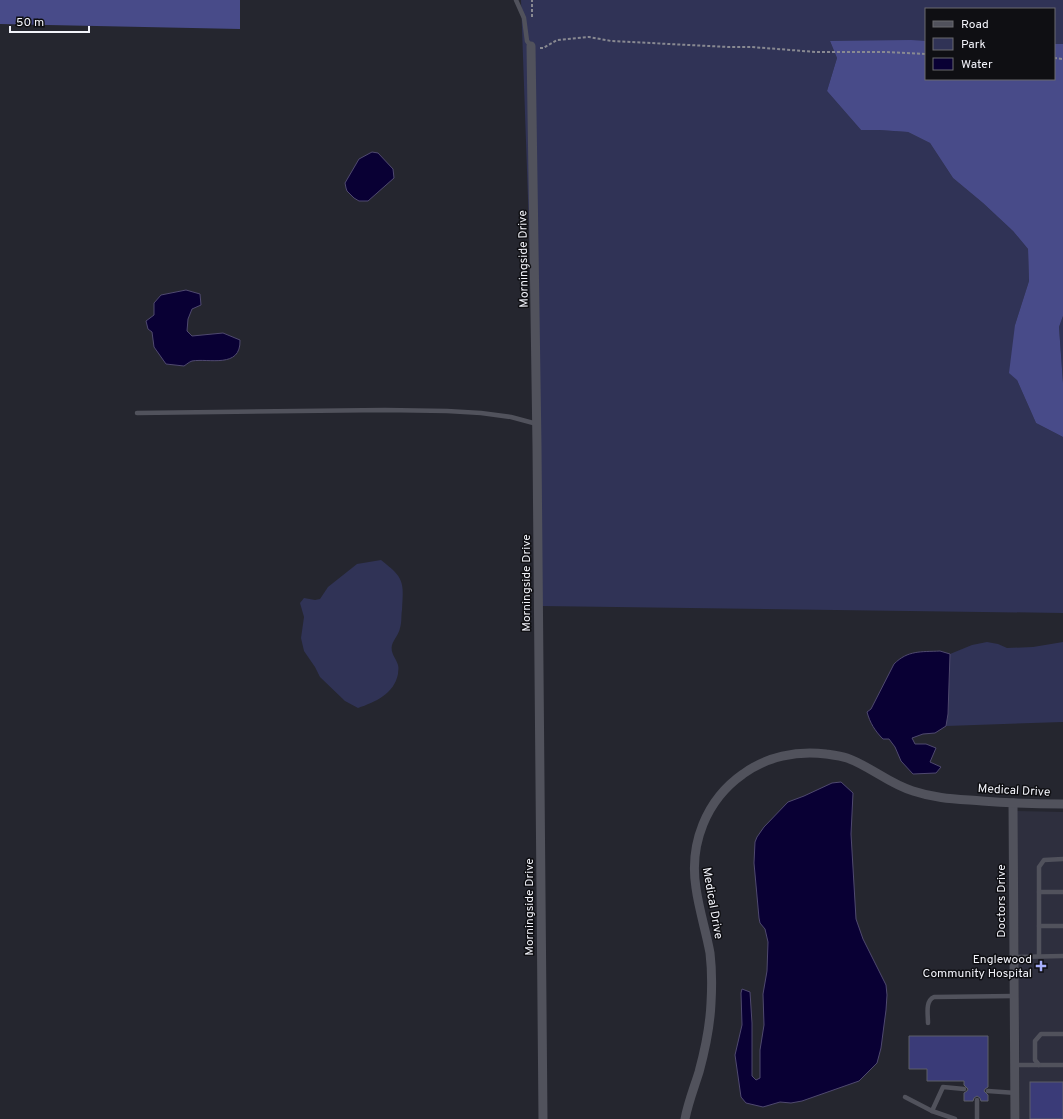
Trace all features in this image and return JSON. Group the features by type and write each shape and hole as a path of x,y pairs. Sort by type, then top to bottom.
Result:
{"street":[{"name":"Morningside Drive","path":"531,46 537,424 543,1119"},
{"name":"Medical Drive","path":"685,1119 704,1054 711,1005 712,979 710,955 696,889 694,872 696,848 704,822 714,804 728,786 744,773 764,762 786,755 816,753 847,758 897,785 911,791 939,798 1013,803 1063,804"},
{"name":"Doctors Drive","path":"1013,803 1015,1119"}],"lane":[{"path":"516,0 524,18 528,41 531,46"},
{"path":"137,413 385,410 447,411 511,417 537,424"},
{"path":"1040,956 1039,867 1041,862 1044,860 1063,860"},
{"path":"1039,892 1063,892"},
{"path":"1040,926 1063,926"},
{"path":"1014,957 1063,956"},
{"path":"928,1024 928,1003 930,999 934,997 1014,996"},
{"path":"1039,1065 1035,1060 1035,1041 1041,1034 1063,1034"},
{"path":"1015,1065 1063,1065"},
{"path":"932,1111 943,1087 964,1089"},
{"path":"988,1091 1016,1093"},
{"path":"905,1097 932,1111 955,1119"},
{"path":"977,1100 977,1119"}],"path":[{"path":"531,46 543,48 558,40 589,37 611,41 752,47 824,52 925,54"}],"shaded area":[{"path":"0,0 240,0 240,29 0,24"},
{"path":"830,41 925,41 925,80 1055,80 1055,44 1063,44 1063,316 1059,327 1063,383 1063,437 1036,423 1017,380 1009,373 1015,325 1029,281 1028,249 1013,231 953,178 930,143 908,132 861,130 827,91 837,58"},
{"name":"Englewood Community Hospital","path":"1017,811 1063,812 1063,1119 1020,1119"}],"green space":[{"path":"521,0 1063,0 1063,44 1055,44 1055,8 925,8 925,41 830,41 837,58 827,91 861,130 908,132 930,143 953,178 1013,231 1028,249 1029,281 1015,325 1017,380 1036,423 1063,437 1063,613 541,606"},
{"path":"1063,316 1063,383 1059,327"},
{"path":"381,560 398,576 401,581 403,592 401,626 392,645 392,653 398,666 398,674 396,681 388,692 377,700 358,708 345,701 320,677 304,651 301,638 304,617 300,603 304,598 315,600 320,599 328,587 357,564"},
{"path":"987,642 998,644 1007,648 1033,647 1063,642 1063,722 946,726 948,714 950,654 972,645"}],"water":[{"path":"372,152 378,153 393,169 394,178 368,201 359,201 347,191 345,183 359,159"},
{"path":"186,290 200,294 201,305 192,309 188,319 187,331 192,336 223,333 240,340 239,349 230,359 215,361 192,361 184,366 166,364 154,347 152,332 148,329 146,321 154,315 154,303 161,295"},
{"path":"940,651 950,654 948,714 946,726 935,733 923,734 912,738 915,744 926,744 936,748 930,762 941,767 936,773 913,774 901,761 895,747 889,739 883,739 875,730 867,712 871,709 894,664 899,659 915,653"},
{"path":"841,782 853,793 851,834 856,919 863,939 886,985 886,1010 881,1048 877,1063 859,1081 802,1101 791,1103 780,1102 763,1107 746,1103 741,1097 735,1055 742,1025 741,993 742,989 750,992 752,1023 752,1076 756,1080 760,1078 760,1050 764,1025 763,994 767,971 768,942 765,929 760,923 759,918 754,863 755,842 764,827 788,802 832,783"}],"building":[{"path":"909,1036 988,1036 988,1087 984,1091 988,1095 988,1101 981,1101 977,1096 973,1101 964,1101 964,1093 968,1089 964,1085 964,1081 927,1081 927,1069 909,1069"},
{"path":"1030,1082 1063,1082 1063,1119 1030,1119"}],"place":[{"name":"Englewood Community Hospital","path":"1041,966"}]}
